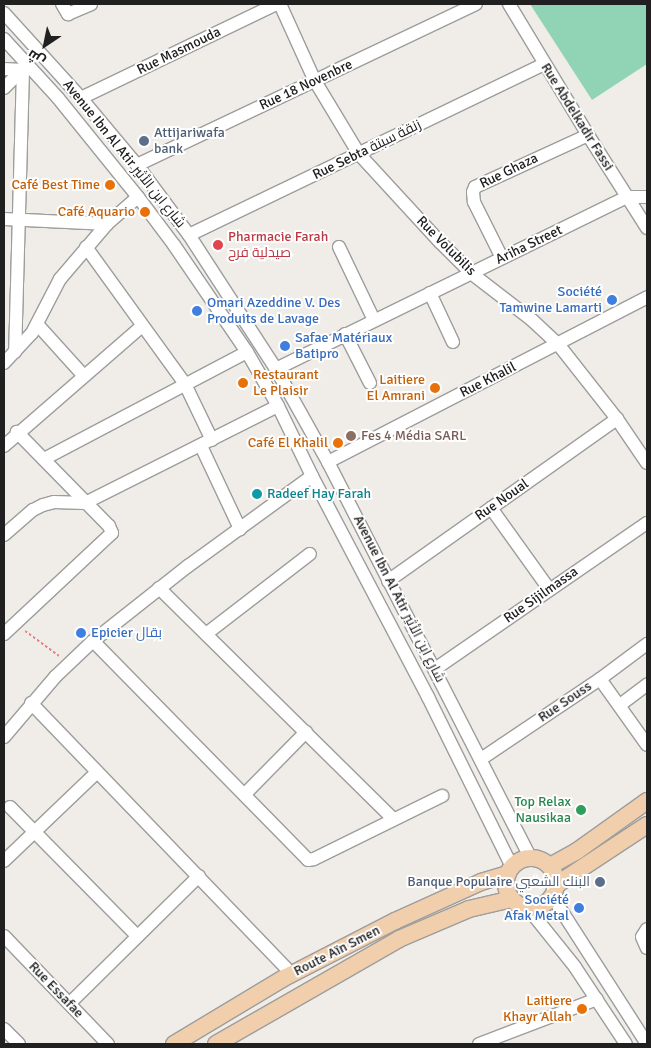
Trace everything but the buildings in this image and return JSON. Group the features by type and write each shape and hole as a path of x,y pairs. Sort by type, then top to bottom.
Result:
{"main road":[{"path":"550,866 577,851 647,800"},
{"path":"554,890 554,874 550,866 543,861 531,858 521,860 510,871 507,888 512,898 528,907 542,905 554,890 647,825"},
{"name":"Route Aïn Smen","path":"174,1044 292,974 429,904 510,871"},
{"name":"Route Aïn Smen","path":"216,1044 399,939 469,909 512,898"}],"street":[{"path":"62,4 68,14 91,4"},
{"name":"Rue Masmouda","path":"81,98 276,4"},
{"name":"Rue Volubilis","path":"280,4 315,81 359,154 440,242 472,272 532,320 558,344 617,419 647,462"},
{"name":"Rue 18 Novenbre","path":"137,165 476,4"},
{"name":"Rue Abdelkadir Fassi","path":"509,4 544,64 647,228"},
{"name":"Avenue Ibn Al Atir شارع ابن الأثير","path":"4,13 81,98 137,165 189,235 276,369 328,462 531,858"},
{"name":"Avenue Ibn Al Atir شارع ابن الأثير","path":"4,39 25,67 91,138 138,197 174,245 247,352 278,406 312,476 428,697 510,871"},
{"name":"Rue Sebta زنقة سبتة","path":"189,235 544,64"},
{"path":"4,69 25,67"},
{"path":"4,88 25,67"},
{"path":"8,357 19,220 25,67"},
{"name":"Rue Ghaza","path":"502,258 474,202 472,192 476,187 588,135"},
{"path":"627,197 647,196"},
{"path":"8,357 37,324 60,279 86,247 107,224 138,197"},
{"name":"Ariha Street","path":"276,369 627,197"},
{"path":"4,219 107,224"},
{"path":"86,247 185,384 240,530"},
{"path":"339,247 374,320"},
{"path":"430,293 453,342"},
{"name":"Rue Khalil","path":"328,462 647,297"},
{"path":"37,324 84,376"},
{"path":"4,446 142,326"},
{"path":"345,334 370,384"},
{"path":"44,459 247,352"},
{"path":"4,535 34,510 43,505 60,502 85,503 278,406"},
{"name":"Rue Noual","path":"388,581 617,419"},
{"path":"4,634 112,533 109,526 18,432"},
{"path":"4,737 31,703 93,641 159,588 312,476"},
{"path":"491,508 549,590"},
{"name":"Rue Sijilmassa","path":"435,669 647,523"},
{"path":"206,634 310,554"},
{"path":"159,588 393,819"},
{"path":"93,641 310,861 442,796"},
{"name":"Rue Souss","path":"481,759 600,679 647,644"},
{"path":"600,679 647,745"},
{"path":"620,705 647,686"},
{"path":"31,703 292,974"},
{"path":"244,794 306,732"},
{"path":"4,861 36,833 97,772"},
{"path":"10,807 137,936"},
{"path":"70,1004 199,876"},
{"path":"554,890 647,1044"},
{"path":"528,907 598,999 626,1044"},
{"path":"647,929 642,937 647,948"},
{"name":"Rue Essafae","path":"4,936 108,1044"},
{"path":"480,1044 598,999"},
{"path":"4,1029 18,1044"}],"path":[{"path":"14,623 69,664"}],"green space":[{"path":"530,4 647,4 647,64 592,100"}],"place":[{"name":"Attijariwafa bank","path":"144,141"},
{"name":"Café Best Time","path":"110,185"},
{"name":"Café Aquario","path":"145,212"},
{"name":"Pharmacie Farah صيدلية فرح","path":"218,245"},
{"name":"Société Tamwine Lamarti","path":"612,300"},
{"name":"Omari Azeddine V. Des Produits de Lavage","path":"197,311"},
{"name":"Safae Matériaux Batipro","path":"285,346"},
{"name":"Restaurant Le Plaisir","path":"243,383"},
{"name":"Laitiere El Amrani","path":"435,388"},
{"name":"Fes 4 Média SARL","path":"351,436"},
{"name":"Café El Khalil","path":"338,443"},
{"name":"Radeef Hay Farah","path":"257,494"},
{"name":"Epicier بقال","path":"81,633"},
{"name":"Top Relax Nausikaa","path":"581,810"},
{"name":"Banque Populaire البنك الشعبي","path":"600,882"},
{"name":"Société Afak Metal","path":"579,908"},
{"name":"Laitiere Khayr Allah","path":"582,1009"}]}
